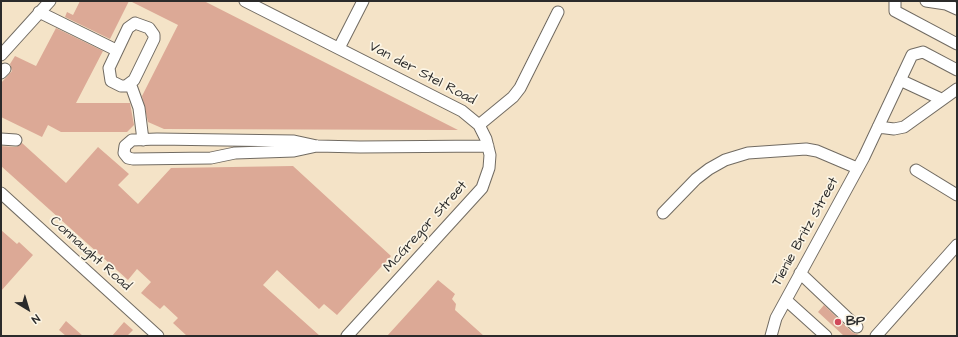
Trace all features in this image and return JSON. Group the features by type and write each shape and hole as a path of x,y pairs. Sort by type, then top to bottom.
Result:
{"street":[{"path":"1,55 50,1"},
{"name":"Van der Stel Road","path":"245,1 462,111 479,125 513,97 520,88 558,12"},
{"path":"339,48 363,1"},
{"path":"896,1 895,10 902,15 957,44"},
{"path":"926,1 947,2 957,9"},
{"path":"39,12 116,50"},
{"path":"135,23 149,28 154,34 154,39 130,83 121,86 111,80 109,68 116,50 128,28 135,23"},
{"name":"Tienie Britz Street","path":"771,336 776,318 858,168 912,55 923,52 957,70"},
{"path":"900,80 941,99"},
{"path":"130,83 139,108 143,140"},
{"path":"878,127 894,129 904,126 957,89"},
{"name":"McGregor Street","path":"348,336 482,188 489,168 490,155 488,146 479,125"},
{"path":"1,138 16,140"},
{"path":"317,146 294,141 143,140 128,142 124,150 125,156 134,159 211,158 235,153 294,151 317,146 488,146"},
{"path":"663,213 696,179 709,169 726,160 748,153 806,149 829,156 858,168"},
{"path":"916,170 957,195"},
{"name":"Connaught Road","path":"1,194 158,336"},
{"path":"876,336 957,245"},
{"path":"800,274 857,327"},
{"path":"786,300 826,336"}],"building":[{"path":"80,1 129,1 110,39 65,17 67,12 73,15"},
{"path":"130,1 204,1 458,130 164,129 148,122 142,96 178,25"},
{"path":"56,28 103,51 76,103 130,103 134,125 127,132 61,132 48,125 42,137 1,117 1,83 12,71 10,64 15,56 36,66"},
{"path":"22,143 66,183 98,147 129,174 118,185 138,204 171,168 293,166 391,256 337,315 324,304 319,309 277,270 263,285 320,336 187,336 173,323 178,318 164,305 160,309 141,293 151,282 137,269 128,280 1,166 1,146 16,147"},
{"path":"1,230 17,244 19,242 33,255 1,291"},
{"path":"438,280 455,294 452,299 456,304 455,310 484,336 387,336"},
{"path":"824,305 852,332 861,336 844,336 818,312"},
{"path":"66,321 83,336 66,336 59,330"},
{"path":"124,322 133,330 127,336 112,336"}],"place":[{"name":"BP","path":"838,322"}]}
